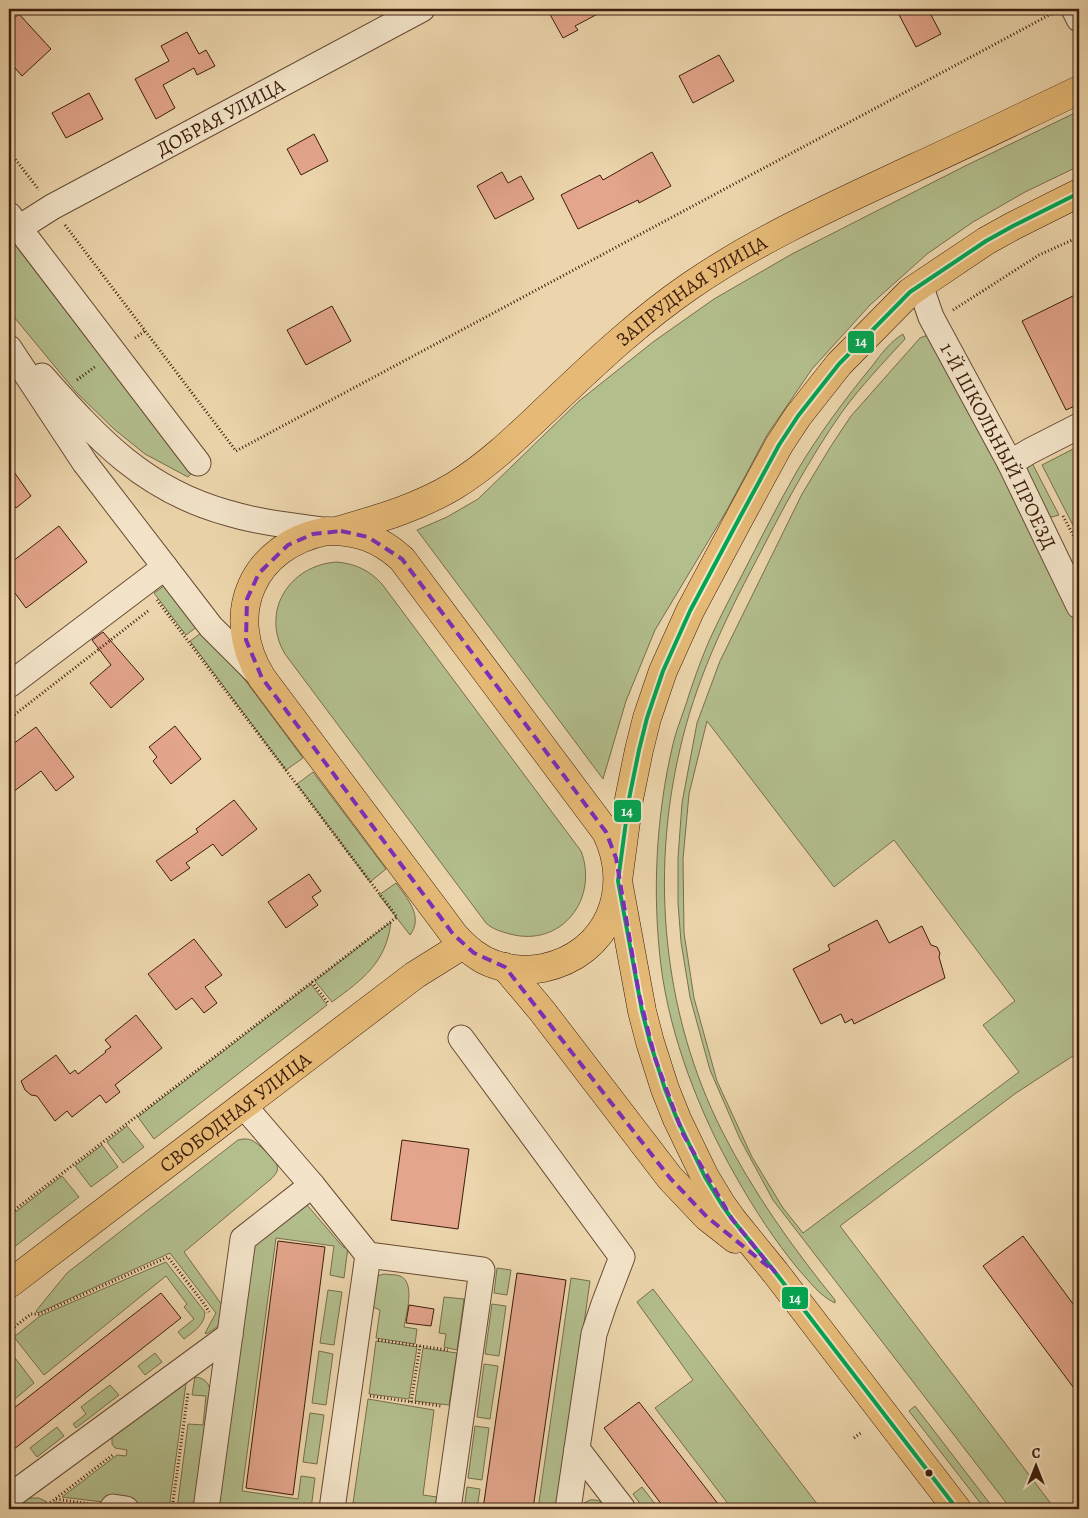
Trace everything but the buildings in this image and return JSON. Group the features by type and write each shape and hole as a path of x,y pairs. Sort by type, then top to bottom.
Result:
{"main road":[{"name":"ЗАПРУДНАЯ УЛИЦА","path":"334,531 399,512 425,501 469,476 509,445 590,367 662,306 743,252 826,209 1079,90"},
{"path":"957,1509 722,1205 698,1163 671,1104 655,1058 642,1011 618,881 616,858 612,844 606,832 410,568 392,550 380,542 354,533 334,531 313,534 288,545 267,562 252,586 245,612 246,640 254,666 463,945 485,960 505,967 526,970 559,964 578,954 606,924 616,899 618,881 632,782 643,734 663,671 690,611 763,473 798,416 845,358 910,292 986,241 1079,193"},
{"name":"СВОБОДНАЯ УЛИЦА","path":"9,1284 415,975 463,945"},
{"path":"505,967 542,1011 670,1178 707,1217 775,1272"}],"street":[{"name":"ДОБРАЯ УЛИЦА","path":"14,221 52,206 422,9"},
{"path":"1064,10 1079,19"},
{"path":"14,221 198,463"},
{"name":"1-Й ШКОЛЬНЫЙ ПРОЕЗД","path":"920,285 930,317 1010,463 1079,606"},
{"path":"9,339 86,425 116,454 167,488 216,510 258,520 334,531"},
{"path":"9,348 85,464 164,567 211,627 264,680"},
{"path":"1010,463 1079,426"},
{"path":"9,685 164,567"},
{"path":"461,1038 622,1257 594,1334 568,1509"},
{"path":"243,1105 368,1254 482,1270 448,1509"},
{"path":"206,1509 243,1239 312,1185"},
{"path":"332,1509 368,1254"},
{"path":"9,1497 230,1336"},
{"path":"577,1449 623,1509"}],"path":[{"path":"9,151 236,452 1064,10"},
{"path":"930,317 950,312 1039,255 1079,237"},
{"path":"135,338 145,331"},
{"path":"70,385 102,362"},
{"path":"9,1214 398,917 144,582"},
{"path":"9,720 159,603"},
{"path":"312,982 329,1004"},
{"path":"9,1331 31,1314 39,1314 168,1257 205,1305 209,1313 208,1318"},
{"path":"356,1337 471,1354"},
{"path":"411,1402 420,1346"},
{"path":"172,1509 192,1363"},
{"path":"348,1393 463,1409"},
{"path":"854,1438 862,1432"},
{"path":"42,1509 114,1454"},
{"path":"56,1499 117,1509"}],"highlighted area":[{"path":"341,531 368,537 402,559 606,832 616,858 639,994 655,1058 683,1134 732,1219 775,1272 707,1217 670,1178 505,967 474,953 453,934 262,678 246,640 247,599 259,573 288,545 313,534"}],"green space":[{"path":"1079,111 1079,166 1025,192 973,222 927,254 870,305 812,369 767,435 727,510 655,630 626,701 603,779 417,530 447,517 478,499 579,401 653,342 714,299 792,254 965,166"},
{"path":"9,237 191,474 188,477 145,454 114,429 76,392 9,311"},
{"path":"903,334 905,339 849,402 818,448 796,485 722,629 702,676 686,724 671,797 666,846 665,895 668,944 675,992 686,1040 702,1086 722,1131 747,1176 774,1218 835,1300 835,1303 825,1297 811,1284 765,1224 742,1188 722,1151 688,1074 671,1020 661,966 656,882 657,854 667,771 673,744 696,674 713,633 775,511 805,457 879,356"},
{"path":"925,336 931,337 937,342 1079,620 1079,1052 1016,1093 840,1226 1055,1509 1011,1509 773,1200 740,1139 710,1070 690,997 681,942 678,903 678,858 682,803 697,723 720,661 802,494 831,446 851,416 920,338","holes":["707,721 834,887 894,840 1015,1001 983,1025 1019,1072 803,1233 783,1208 752,1157 717,1081 694,998 684,933 683,859 689,794"]},
{"path":"1079,446 1079,537 1042,465"},
{"path":"1032,463 1059,515 1045,516 1022,478 1026,467"},
{"path":"337,562 362,568 382,584 581,851 585,869 585,886 580,902 572,915 560,926 546,934 529,936 510,934 494,929 486,923 285,654 278,638 276,622 278,607 284,593 293,581 305,572 320,565"},
{"path":"171,581 202,623 186,635 154,593"},
{"path":"207,629 303,758 286,770 190,641"},
{"path":"313,772 386,869 370,882 297,784"},
{"path":"396,883 409,901 415,915 414,928 410,935 379,895"},
{"path":"391,922 384,949 371,969 354,986 332,1002 315,981"},
{"path":"311,984 327,1005 154,1139 138,1117"},
{"path":"127,1126 144,1147 123,1163 107,1142"},
{"path":"238,1140 254,1141 276,1162 276,1173 184,1252 222,1305 220,1323 216,1328 205,1333 216,1313 170,1253 38,1313 36,1311 67,1273"},
{"path":"102,1145 118,1167 91,1187 75,1166"},
{"path":"62,1176 79,1197 9,1251 9,1217"},
{"path":"307,1205 343,1247 348,1247 344,1278 330,1275 334,1246 276,1238 242,1491 298,1499 301,1476 315,1478 311,1509 216,1509 254,1243"},
{"path":"166,1262 205,1312 201,1324 184,1339 178,1332 194,1319 184,1307 187,1304 166,1276 44,1375 14,1337 40,1316"},
{"path":"497,1268 511,1270 507,1295 494,1293"},
{"path":"384,1274 400,1276 405,1279 408,1285 409,1299 404,1327 417,1329 415,1344 376,1338 380,1310 371,1304 377,1276"},
{"path":"571,1278 590,1281 558,1509 538,1509"},
{"path":"653,1289 821,1509 732,1509 655,1408 693,1380 637,1302"},
{"path":"328,1290 342,1292 334,1345 320,1343"},
{"path":"444,1297 464,1299 457,1350 444,1347 446,1334 439,1333"},
{"path":"492,1304 506,1306 499,1356 485,1354"},
{"path":"376,1341 417,1347 409,1399 369,1394"},
{"path":"423,1348 457,1353 449,1405 415,1401"},
{"path":"9,1350 34,1383 9,1404"},
{"path":"319,1351 333,1354 326,1405 312,1403"},
{"path":"155,1353 162,1362 145,1375 138,1366"},
{"path":"484,1364 498,1366 490,1419 477,1417"},
{"path":"187,1376 169,1509 62,1497 117,1455 126,1456 127,1450 115,1448 112,1444 115,1432"},
{"path":"195,1377 206,1382 211,1393 196,1500 188,1508 177,1509 188,1424 203,1425 206,1396 192,1395"},
{"path":"110,1385 119,1395 76,1428 73,1424 86,1414 81,1407"},
{"path":"368,1399 434,1410 423,1495 437,1497 435,1509 400,1509 353,1503"},
{"path":"915,1406 994,1509 985,1509 909,1411"},
{"path":"310,1413 324,1415 317,1464 303,1462"},
{"path":"475,1426 489,1428 482,1480 468,1478"},
{"path":"57,1427 64,1436 37,1457 30,1448"},
{"path":"467,1487 480,1489 477,1509 464,1509"},
{"path":"642,1487 659,1509 644,1509 633,1494"},
{"path":"39,1498 47,1502 38,1509 19,1507 27,1499"},
{"path":"590,1500 601,1502 610,1509 580,1509 584,1503"},
{"path":"55,1502 99,1508 99,1509 46,1509"}],"transit line":[{"name":"14","path":"957,1509 732,1219 705,1177 677,1119 650,1042 642,1011 618,881 629,799 639,750 647,718 663,671 690,611 779,445 798,416 839,364 910,292 986,241 1079,193"}]}
